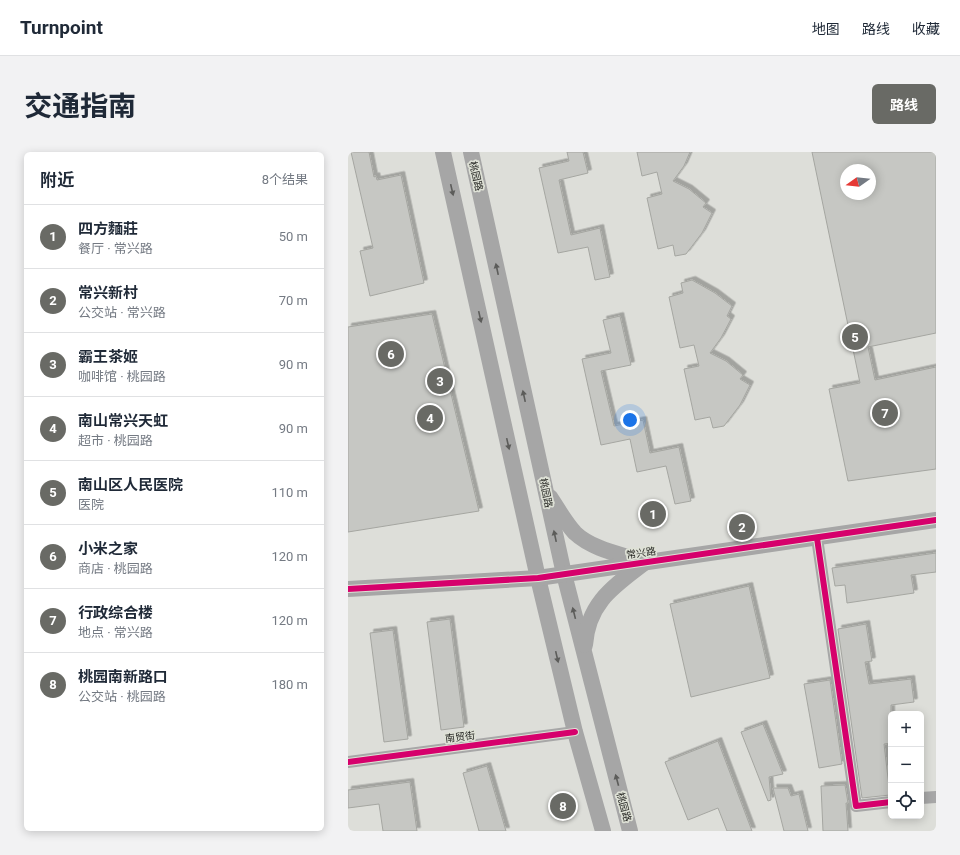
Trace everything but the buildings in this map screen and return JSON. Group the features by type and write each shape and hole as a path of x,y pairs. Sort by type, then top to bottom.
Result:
{"main road":[{"path":"443,152 538,578 575,732 602,831"},
{"name":"桃园路","path":"471,152 564,574 630,831"},
{"path":"545,491 569,526 584,540 645,563"},
{"name":"常兴路","path":"348,589 538,578 936,520"},
{"path":"585,657 586,630 597,605 610,589 645,563"}],"street":[{"path":"817,538 856,806 888,802"},
{"name":"南贸街","path":"348,762 575,732"},
{"path":"924,798 936,796"}],"cycle path":[{"path":"348,589 538,578 936,520"},
{"path":"817,538 856,806 888,802"},
{"path":"348,762 575,732"}],"place":[{"name":"南山区人民医院","path":"855,337"},
{"name":"小米之家","path":"391,354"},
{"name":"霸王茶姬","path":"440,381"},
{"name":"行政综合楼","path":"885,413"},
{"name":"南山常兴天虹","path":"430,418"},
{"name":"四方麵莊","path":"653,514"},
{"name":"常兴新村","path":"742,527"},
{"name":"桃园南新路口","path":"563,806"}]}
